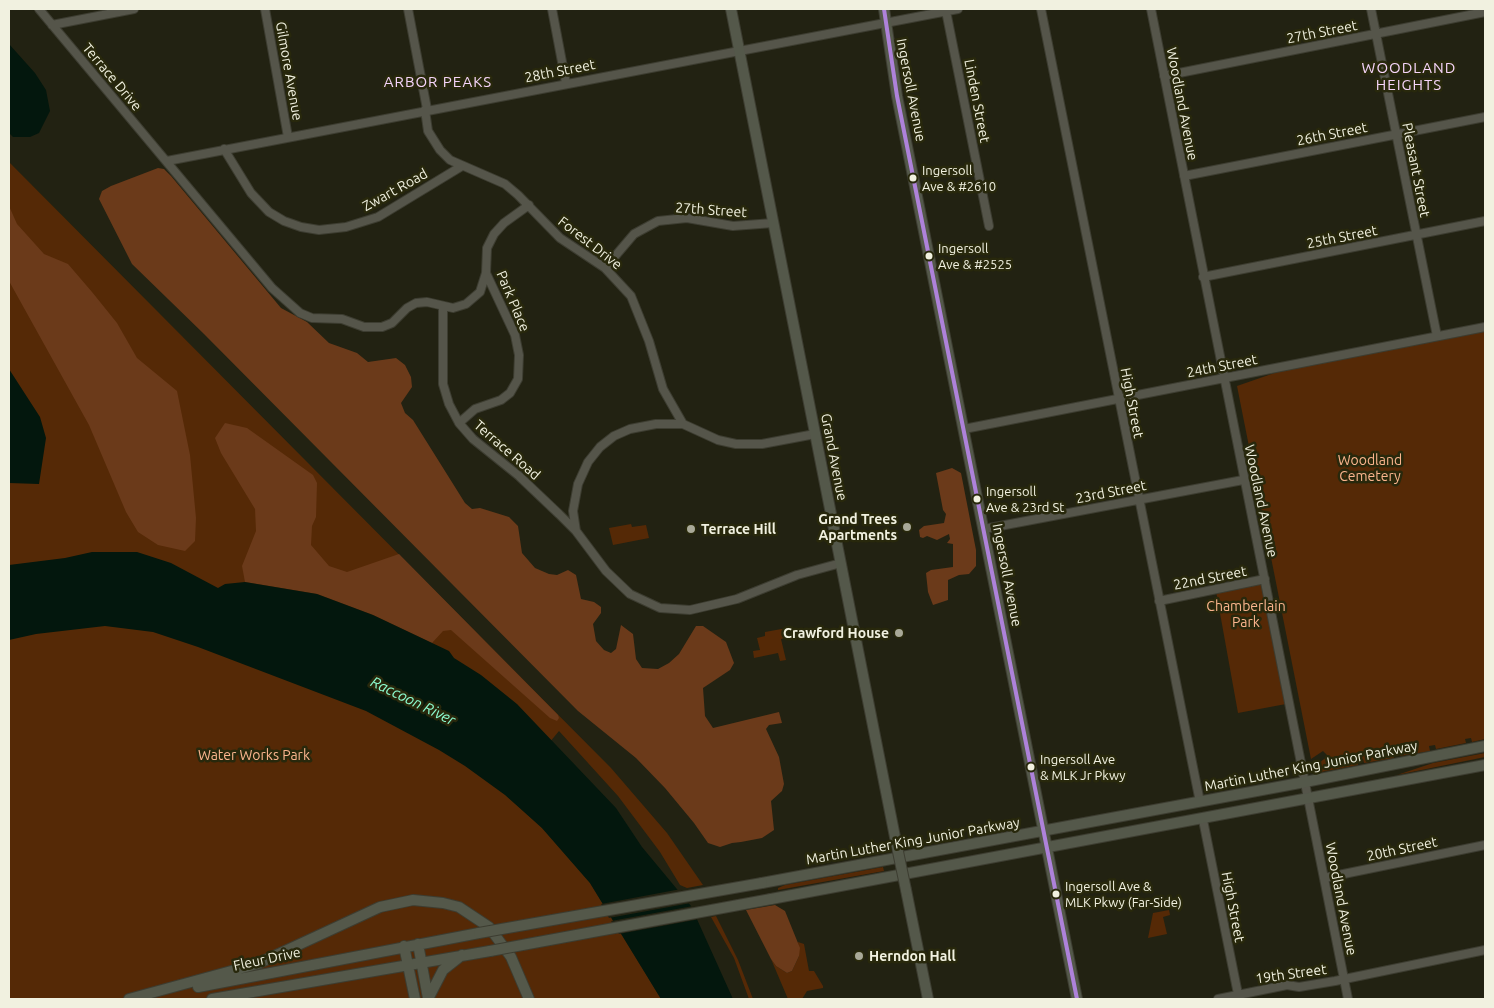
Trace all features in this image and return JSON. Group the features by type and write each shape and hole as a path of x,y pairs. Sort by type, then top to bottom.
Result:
{"main road":[{"name":"Grand Avenue","path":"731,9 928,999"},
{"name":"Ingersoll Avenue","path":"884,9 885,23 964,429 1077,999"},
{"name":"Martin Luther King Junior Parkway","path":"404,946 1044,832 1485,746"},
{"path":"408,964 490,951 1203,820 1485,765"},
{"path":"129,999 257,964 380,907 413,900 443,903 459,907 489,927 511,957 529,999"},
{"path":"418,944 429,999"},
{"path":"404,946 415,999"},
{"name":"Fleur Drive","path":"136,999 404,946"},
{"path":"429,999 443,970 463,954"},
{"name":"Fleur Drive","path":"212,999 408,964"}],"street":[{"name":"Terrace Drive","path":"39,9 167,160"},
{"path":"52,25 134,9"},
{"name":"Gilmore Avenue","path":"265,9 288,137"},
{"name":"Forest Drive","path":"408,9 428,131 435,144 450,160 505,184 529,205 560,238 606,268 631,296 649,340 663,389 683,424"},
{"path":"552,9 566,83"},
{"name":"28th Street","path":"167,160 958,9"},
{"name":"High Street","path":"1041,9 1200,802"},
{"name":"Woodland Avenue","path":"1150,9 1348,999"},
{"name":"Pleasant Street","path":"1371,9 1437,336"},
{"name":"Linden Street","path":"946,11 989,226"},
{"name":"27th Street","path":"1164,76 1485,12"},
{"name":"26th Street","path":"1184,176 1485,117"},
{"name":"Zwart Road","path":"224,149 251,193 263,206 284,221 318,230 346,227 378,217 462,166"},
{"path":"167,160 272,288 300,313 312,318 342,319 375,328 392,323 407,308 416,303 427,302 443,308 460,307 472,300 484,285 486,273"},
{"name":"Park Place","path":"459,424 475,409 501,400 510,393 518,379 519,355 515,335 486,273 487,248 494,234 529,205"},
{"name":"27th Street","path":"606,268 634,234 658,221 687,218 733,226 773,223"},
{"name":"25th Street","path":"1204,277 1485,220"},
{"name":"Terrace Road","path":"443,308 443,384 449,404 459,424 472,439 519,476 576,531 598,562 621,587 645,602 670,610 690,610 719,604 758,592 812,570 841,563"},
{"name":"24th Street","path":"964,429 1485,327"},
{"path":"576,531 573,511 578,484 588,462 600,447 614,436 630,429 656,424 683,424 718,440 736,444 762,444 815,434"},
{"name":"23rd Street","path":"984,529 1243,480"},
{"name":"22nd Street","path":"1159,600 1265,579"},
{"name":"High Street","path":"1203,820 1238,997"},
{"name":"20th Street","path":"1324,878 1485,845"},
{"name":"19th Street","path":"1218,999 1238,997 1287,985 1299,987 1344,979 1485,950"}],"green space":[{"name":"Water Works Park","path":"9,162 611,768 667,833 703,885 687,888 680,885 660,852 618,796 559,731 506,795 542,828 590,883 661,999 9,999"},
{"name":"Woodland Cemetery","path":"1485,327 1485,739 1472,742 1471,738 1465,739 1466,743 1436,749 1435,745 1429,746 1430,751 1400,756 1399,752 1393,753 1394,758 1364,763 1363,759 1357,760 1358,765 1321,772 1319,763 1328,756 1323,751 1311,759 1237,386 1306,362"},
{"path":"631,524 632,527 646,525 649,538 613,545 609,528"},
{"name":"Chamberlain Park","path":"1265,579 1286,704 1238,713 1216,591"},
{"path":"787,628 788,637 781,639 786,660 780,661 778,653 754,658 753,651 760,650 757,638 765,636 765,632"},
{"path":"1485,753 1485,757 1397,775 1433,763"},
{"path":"883,867 884,871 778,890 778,888 785,885"},
{"path":"1169,910 1170,915 1163,917 1167,934 1148,938 1153,913"},
{"path":"716,916 738,960 753,999 749,999 734,958 711,917"},
{"path":"798,942 804,944 809,971 814,971 823,988 807,991 802,999 788,999 771,959 776,966 787,973 792,971 799,956"}],"shaded area":[{"path":"158,168 164,169 171,176 281,308 307,322 329,343 357,353 368,362 396,358 405,365 411,377 412,387 401,403 405,413 413,420 465,503 472,509 480,508 509,517 518,526 522,553 535,568 557,575 568,570 576,575 581,599 594,602 601,607 601,613 593,624 596,641 604,650 611,653 616,649 621,625 633,634 636,659 642,668 658,669 669,663 679,654 696,626 703,626 726,642 734,663 730,670 703,688 705,716 713,728 779,712 782,723 769,725 766,729 779,757 784,784 782,791 771,801 774,830 762,838 720,847 708,843 665,788 636,758 578,711 204,334 132,264 99,199 102,191 111,186"},
{"path":"9,206 17,224 44,254 68,264 92,292 117,323 137,358 177,391 190,455 196,518 195,541 185,551 158,545 138,532 126,512 89,425 9,281"},
{"path":"225,423 247,428 313,475 317,483 316,517 312,526 311,545 329,566 347,572 399,554 558,715 557,721 550,718 451,630 443,631 432,643 373,615 317,594 245,582 242,566 256,531 255,509 221,453 215,438"},
{"path":"952,468 961,473 976,550 976,566 969,574 959,575 948,580 948,600 933,605 928,592 926,573 931,570 953,567 953,544 947,543 950,539 949,534 937,540 927,536 920,537 919,530 924,526 944,523 946,514 943,510 936,473"},
{"path":"775,905 785,911 800,948 799,956 792,971 787,973 776,966 771,959 746,910"}],"water":[{"path":"9,44 35,73 46,90 50,111 39,133 30,137 13,137 9,133"},
{"path":"9,369 40,417 46,438 39,484 9,483"},
{"name":"Raccoon River","path":"92,552 137,552 171,563 218,588 225,584 245,582 317,594 373,615 449,651 454,658 481,675 517,704 616,808 642,847 691,906 733,999 661,999 590,883 542,828 505,795 465,766 366,711 198,647 153,632 105,626 36,634 9,640 9,565 65,558"}],"pier":[{"path":"681,889 691,903 609,918 601,904"},
{"path":"693,906 700,919 619,934 611,921"}],"transit line":[{"path":"884,9 897,96 1077,999"}],"place":[{"name":"Ingersoll Ave & #2610","path":"913,178"},
{"name":"Ingersoll Ave & #2525","path":"929,256"},
{"name":"Ingersoll Ave & 23rd St","path":"977,499"},
{"name":"Grand Trees Apartments","path":"907,527"},
{"name":"Terrace Hill","path":"691,529"},
{"name":"Crawford House","path":"899,633"},
{"name":"Ingersoll Ave & MLK Jr Pkwy","path":"1031,767"},
{"name":"Ingersoll Ave & MLK Pkwy (Far-Side)","path":"1056,894"},
{"name":"Herndon Hall","path":"859,956"}],"district":[{"name":"WOODLAND HEIGHTS","path":"1409,76"},
{"name":"ARBOR PEAKS","path":"438,82"}]}
